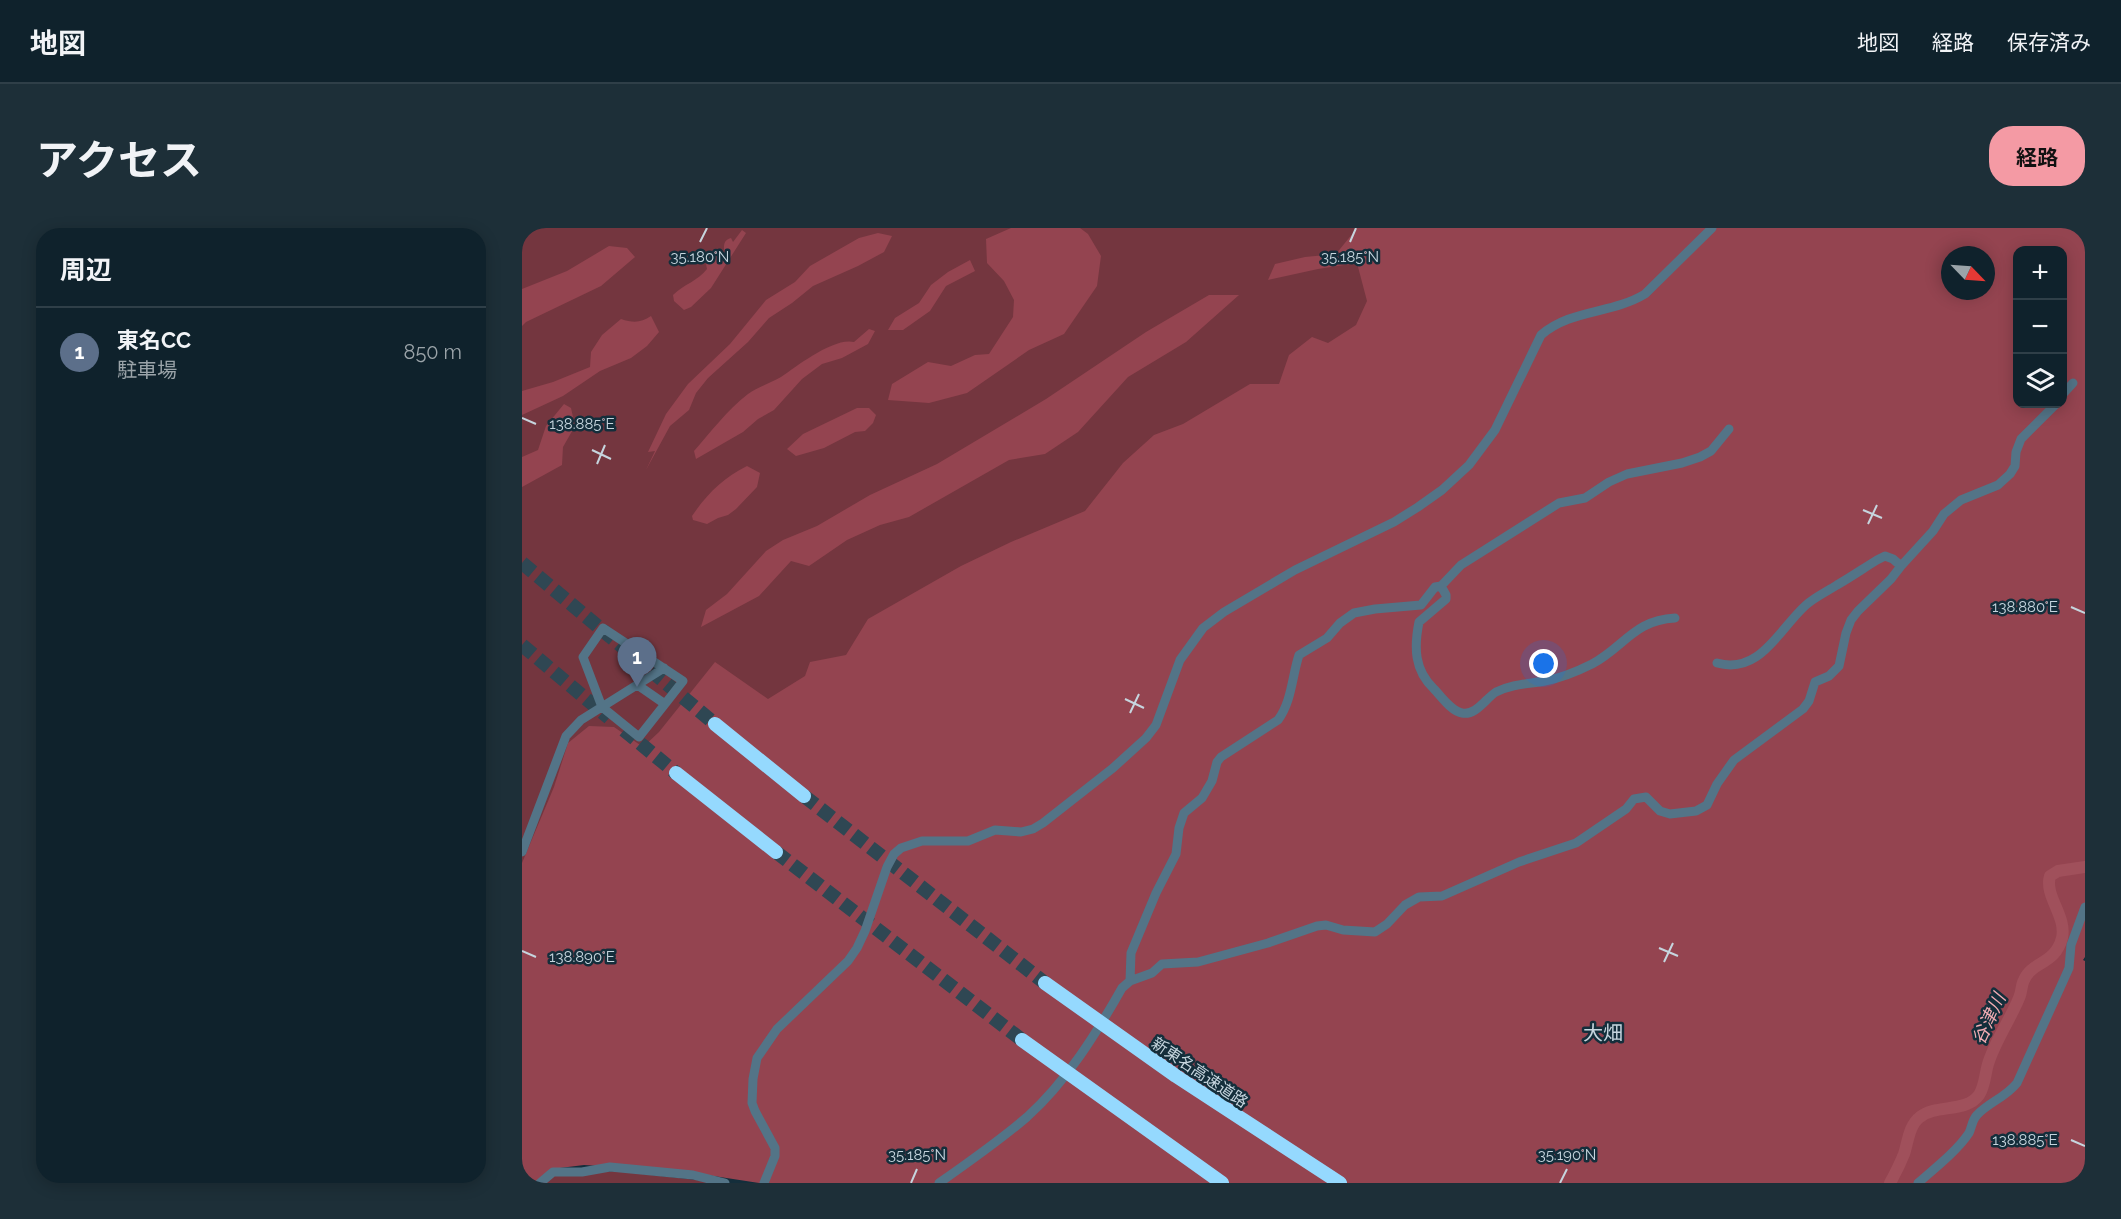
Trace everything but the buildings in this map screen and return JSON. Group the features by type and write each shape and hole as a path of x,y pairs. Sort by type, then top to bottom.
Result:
{"highway":[{"path":"715,724 804,796"},
{"path":"676,773 776,852"},
{"name":"新東名高速道路","path":"1045,982 1228,1111 1340,1183"},
{"path":"1022,1040 1222,1183"}],"street":[{"path":"764,1183 775,1156 775,1148 752,1102 757,1058 777,1029 848,961 857,948 894,854 901,848 922,841 968,841 995,830 1021,832 1043,823 1113,768 1146,738 1156,725 1180,660 1203,628 1224,612 1294,570 1394,522 1442,490 1469,465 1495,430 1534,345 1541,335 1551,326 1575,316 1633,302 1645,294 1713,228"},
{"path":"2067,390 2073,383"},
{"path":"939,1183 1028,1116 1082,1054 1122,988 1130,981 1152,973 1162,964 1198,962 1268,943 1317,926 1326,925 1343,930 1375,932 1387,924 1405,905 1419,897 1442,896 1519,862 1576,843 1626,809 1634,799 1646,797 1660,811 1670,814 1696,811 1707,805 1724,771 1734,760 1803,709 1809,701 1815,682 1829,676 1839,666 1851,620 1891,579 1933,531 1944,514 1961,500 1998,485 2010,474 2021,439 2052,408"},
{"path":"1130,981 1131,952 1156,893 1176,854 1179,828 1184,813 1202,798 1212,782 1217,762 1221,757 1278,720 1284,712 1299,655 1327,638 1340,623 1354,613 1421,605 1435,587 1441,586 1461,565 1558,503 1586,498 1609,482 1627,474 1700,457 1711,451 1729,429"},
{"path":"1717,663 1733,666 1744,664 1755,658 1769,647 1805,606 1877,560 1885,556 1901,566"},
{"path":"1441,586 1446,599 1419,622 1415,646 1417,662 1421,674 1429,685 1461,713 1470,712 1494,693 1512,686 1557,678 1584,667 1601,658 1629,634 1647,624 1660,619 1675,618"},
{"path":"603,628 683,681 665,704 639,737 602,708 583,657 603,628"},
{"path":"522,852 566,736 581,720 639,686 664,668"},
{"path":"639,686 665,704"},
{"path":"1918,1183 1969,1132 1978,1113 2009,1093 2017,1083 2066,976 2072,945 2085,907"},
{"path":"540,1183 553,1172 582,1172 610,1167 693,1175 725,1183"}],"shaded area":[{"path":"522,228 1534,228 522,883"},
{"path":"1011,228 1080,228 1088,234 1101,256 1097,286 1064,334 1029,350 967,393 929,403 888,400 892,384 928,362 951,366 975,355 989,354 1013,317 1014,300 1004,281 987,263 986,239"},
{"path":"1357,228 2085,228 2085,957 2083,960 2085,961 2085,1183 759,1183 681,1171 584,1165 552,1169 534,1183 522,1183 522,863 554,787 568,743 589,726 614,727 643,747 659,732 715,662 768,699 805,676 810,662 846,655 868,619 961,566 1085,511 1123,463 1154,435 1183,424 1250,384 1279,384 1289,355 1312,337 1328,343 1356,325 1367,301 1357,263 1268,280 1275,264 1305,257 1336,254"},
{"path":"742,230 746,233 711,288 691,307 684,310 674,301 673,295 703,273 716,249 724,252 725,242 731,238 733,242"},
{"path":"878,233 892,236 884,252 813,286 769,318 748,342 708,378 696,393 689,410 670,426 646,470 655,451 648,452 666,414 688,384 730,344 766,300 795,282 810,266 859,238"},
{"path":"609,246 627,248 635,257 601,286 522,326 522,289 567,271"},
{"path":"970,260 975,271 946,286 930,311 903,330 888,330 895,318 919,303 931,285"},
{"path":"1209,295 1239,295 1186,342 1128,377 1078,432 1045,454 1009,460 909,517 880,525 847,540 809,566 791,561 759,596 701,627 706,610 727,594 766,551 783,540 817,526 870,495 937,464 1046,399 1146,332"},
{"path":"651,316 659,332 647,346 631,358 600,371 563,396 522,415 522,391 553,382 590,367 591,352 602,335 621,319 637,322"},
{"path":"869,329 875,331 868,344 842,358 822,364 802,379 774,410 758,419 743,432 696,459 694,451 740,400 826,348 836,344 854,342"},
{"path":"564,404 571,408 575,426 563,447 562,465 522,487 522,457 538,450 546,426"},
{"path":"857,408 869,408 876,415 873,423 865,431 855,432 824,448 796,456 787,449 803,434"},
{"path":"747,466 760,473 757,487 736,509 707,524 693,520 692,516 723,481"},
{"path":"615,1171 710,1183 542,1183 554,1176"}],"waterway":[{"name":"谷津川","path":"1890,1183 1916,1120 1927,1113 1967,1104 1979,1095 1983,1088 1991,1055 2019,998 2024,980 2032,969 2054,953 2062,938 2061,922 2050,891 2050,876 2058,871 2085,867"}],"tunnel":[{"path":"522,563 715,724"},
{"path":"522,645 609,718"},
{"path":"624,730 676,773"},
{"path":"804,796 1045,983"},
{"path":"776,852 1022,1040"}],"place":[{"name":"東名CC","path":"637,687"}],"district":[{"name":"大畑","path":"1603,1033"}]}
